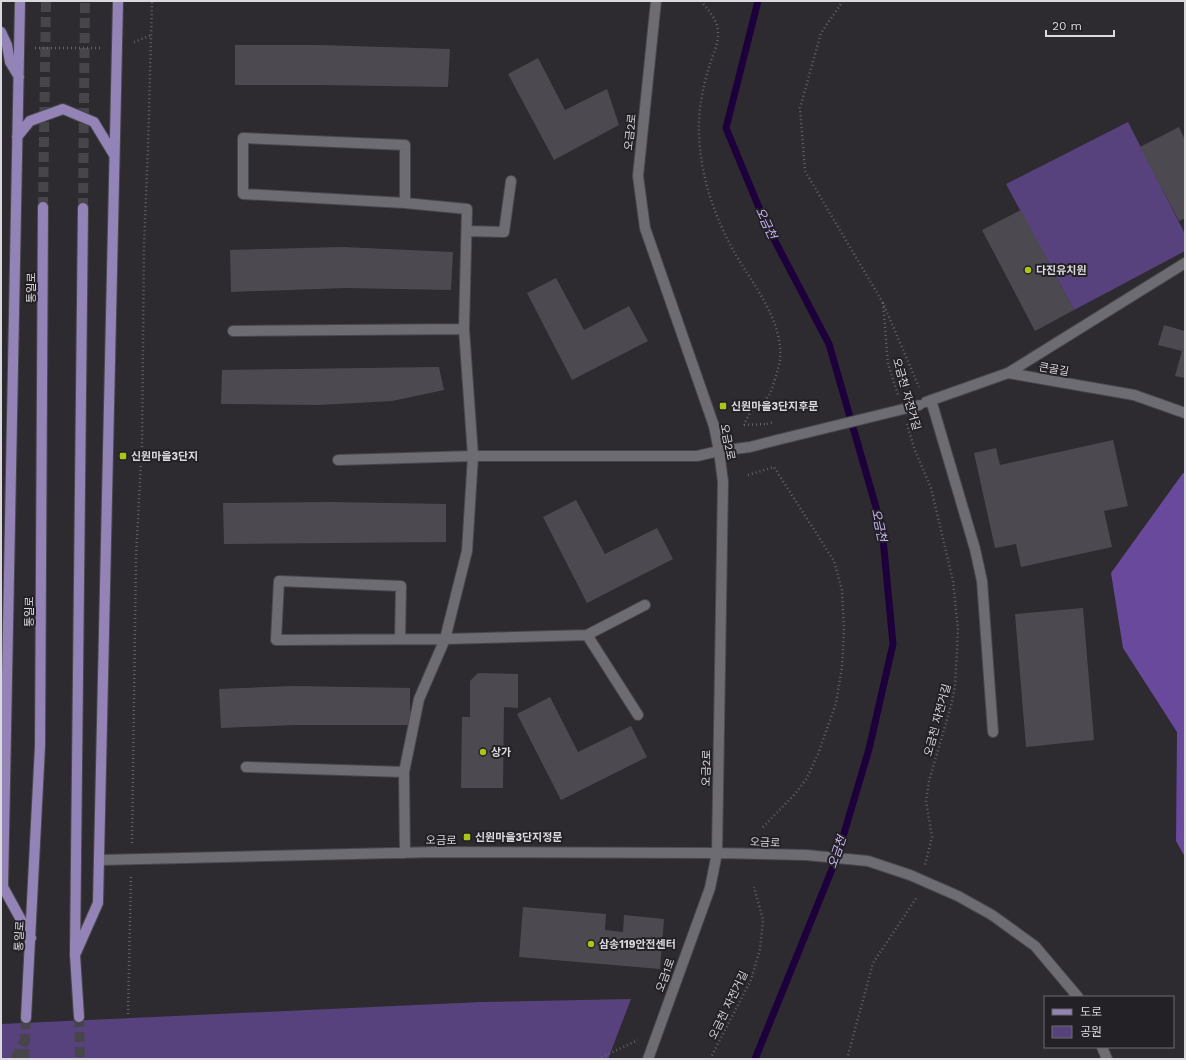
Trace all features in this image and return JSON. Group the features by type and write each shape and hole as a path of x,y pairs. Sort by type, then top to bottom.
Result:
{"main road":[{"path":"20,1 2,855 3,887 31,938"},
{"path":"75,954 98,903 100,860 118,1"},
{"path":"1,32 7,45 10,62 19,77"},
{"path":"17,137 30,121 63,109 94,122 114,155"},
{"name":"통일로","path":"26,1018 40,746 43,207"},
{"path":"79,1017 75,954 83,208"}],"street":[{"name":"오금2로","path":"656,1 638,176 645,228 714,426 723,482 717,852"},
{"path":"405,853 404,772 419,699 445,640 467,550 473,456 464,329 467,209 406,203 244,194 243,138 405,145 406,203"},
{"path":"467,231 504,232 511,181"},
{"path":"1008,373 1185,263"},
{"path":"233,331 464,329"},
{"name":"큰골길","path":"338,460 473,456 698,456 719,451 750,447 920,404 1008,373 1134,395 1185,413"},
{"path":"931,400 973,542 980,574 994,732"},
{"path":"400,639 401,586 279,581 276,640 445,640 587,634 645,605"},
{"path":"587,634 638,715"},
{"path":"246,767 404,772"},
{"name":"오금로","path":"100,860 405,853 717,852 806,855 868,861 910,875 958,896 992,915 1035,946 1077,996"},
{"name":"오금1로","path":"648,1059 710,888 717,852"},
{"path":"1102,1048 1108,1059"}],"path":[{"path":"133,820 136,556 142,445 144,245 152,1"},
{"path":"701,1 714,18 718,32 715,50 705,85 698,132 706,186 717,217 729,243 768,308 779,335 780,360 769,395 752,410 744,425 767,424"},
{"name":"오금천 자전거길","path":"843,1 821,33 800,108 805,171 883,303 921,390"},
{"path":"20,48 117,49 152,35"},
{"name":"오금천 자전거길","path":"883,303 888,364 899,399"},
{"name":"오금천 자전거길","path":"906,420 914,448 931,488 953,581 958,630 955,687 929,782 926,801 932,836 923,871"},
{"path":"748,475 774,467 834,561 842,590 844,629 842,667 836,703 818,754 807,778 795,794 762,828"},
{"name":"오금천 자전거길","path":"710,1059 751,980 758,955 763,920 754,886"},
{"path":"847,1059 873,963 917,899 918,892"},
{"path":"128,1014 131,902"},
{"path":"598,1059 638,1040"}],"green space":[{"path":"1128,122 1185,234 1185,251 1074,310 1006,184"},
{"path":"631,999 608,1059 1,1059 1,1024 481,1002"}],"shaded area":[{"path":"1183,473 1185,473 1185,857 1176,841 1177,732 1123,648 1111,573"}],"building":[{"path":"235,45 319,45 450,49 448,87 235,85"},
{"path":"538,58 565,110 607,89 619,125 554,160 508,74"},
{"path":"1179,127 1185,140 1185,218 1179,221 1140,147"},
{"name":"다진유치원","path":"1021,210 1074,310 1035,331 982,230"},
{"path":"343,247 453,252 451,290 345,288 231,292 230,250"},
{"path":"556,278 584,330 629,306 648,341 572,380 527,293"},
{"path":"1164,325 1185,331 1185,378 1175,376 1182,351 1158,345"},
{"path":"439,367 444,390 392,401 318,405 221,404 222,370"},
{"path":"1113,440 1128,506 1104,511 1112,547 1021,567 1016,544 995,548 974,453 996,448 1000,465"},
{"path":"576,500 605,554 657,528 673,559 587,603 543,517"},
{"path":"331,502 446,504 446,542 224,544 223,503"},
{"path":"1083,608 1094,740 1026,747 1015,614"},
{"name":"상가","path":"478,673 518,674 518,708 504,707 503,788 461,788 462,717 470,717 470,681"},
{"path":"293,686 410,688 410,725 295,725 221,728 219,689"},
{"path":"550,697 578,752 631,726 647,757 561,800 517,714"},
{"name":"삼송119안전센터","path":"523,907 606,914 605,930 623,932 624,915 664,919 660,969 519,957"}],"waterway":[{"name":"오금천","path":"755,1059 837,857 869,749 893,644 882,528 829,344 765,222 726,128 758,1"}],"tunnel":[{"path":"43,207 46,1"},
{"path":"83,208 85,1"},
{"path":"79,1017 80,1059"},
{"path":"24,1059 26,1018"},
{"path":"15,1059 25,1040"}],"place":[{"name":"다진유치원","path":"1028,270"},
{"name":"신원마을3단지후문","path":"723,406"},
{"name":"신원마을3단지","path":"123,456"},
{"name":"상가","path":"483,752"},
{"name":"신원마을3단지정문","path":"467,837"},
{"name":"삼송119안전센터","path":"591,944"}]}
